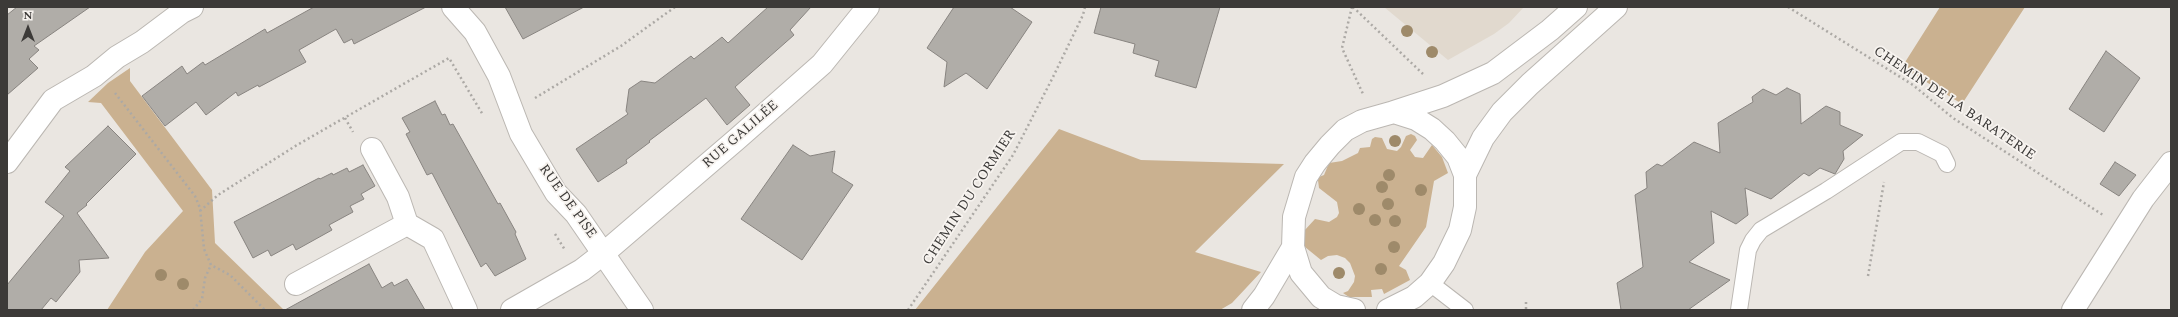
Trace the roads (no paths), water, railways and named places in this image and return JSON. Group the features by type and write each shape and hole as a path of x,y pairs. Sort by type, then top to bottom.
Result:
{"street":[{"path":"7,162 53,100 94,76 117,57 142,42 182,12 192,7"},
{"name":"RUE DE PISE","path":"453,7 475,32 499,76 521,134 556,193 576,214 642,310"},
{"name":"RUE GALILÉE","path":"512,310 582,270 604,253 822,64 868,7"},
{"path":"1354,310 1336,306 1321,297 1313,289 1301,273 1293,247 1294,217 1297,204 1306,178 1315,162 1345,130 1362,121 1443,96 1493,73 1550,30 1576,7"},
{"path":"1465,174 1483,138 1502,112 1530,84 1616,7"},
{"path":"1384,115 1416,119 1432,129 1445,140 1458,157 1465,174 1465,207 1460,230 1444,263 1430,283 1414,297 1388,310"},
{"path":"372,148 398,197 407,224 433,239 466,310"},
{"path":"2073,310 2143,200 2171,163"},
{"path":"296,284 407,224"},
{"path":"1253,310 1272,283 1293,247"}],"lane":[{"path":"1739,310 1748,250 1753,240 1761,230 1826,192 1901,142 1918,142 1942,154 1947,164"},
{"path":"1430,283 1465,310"}]}
